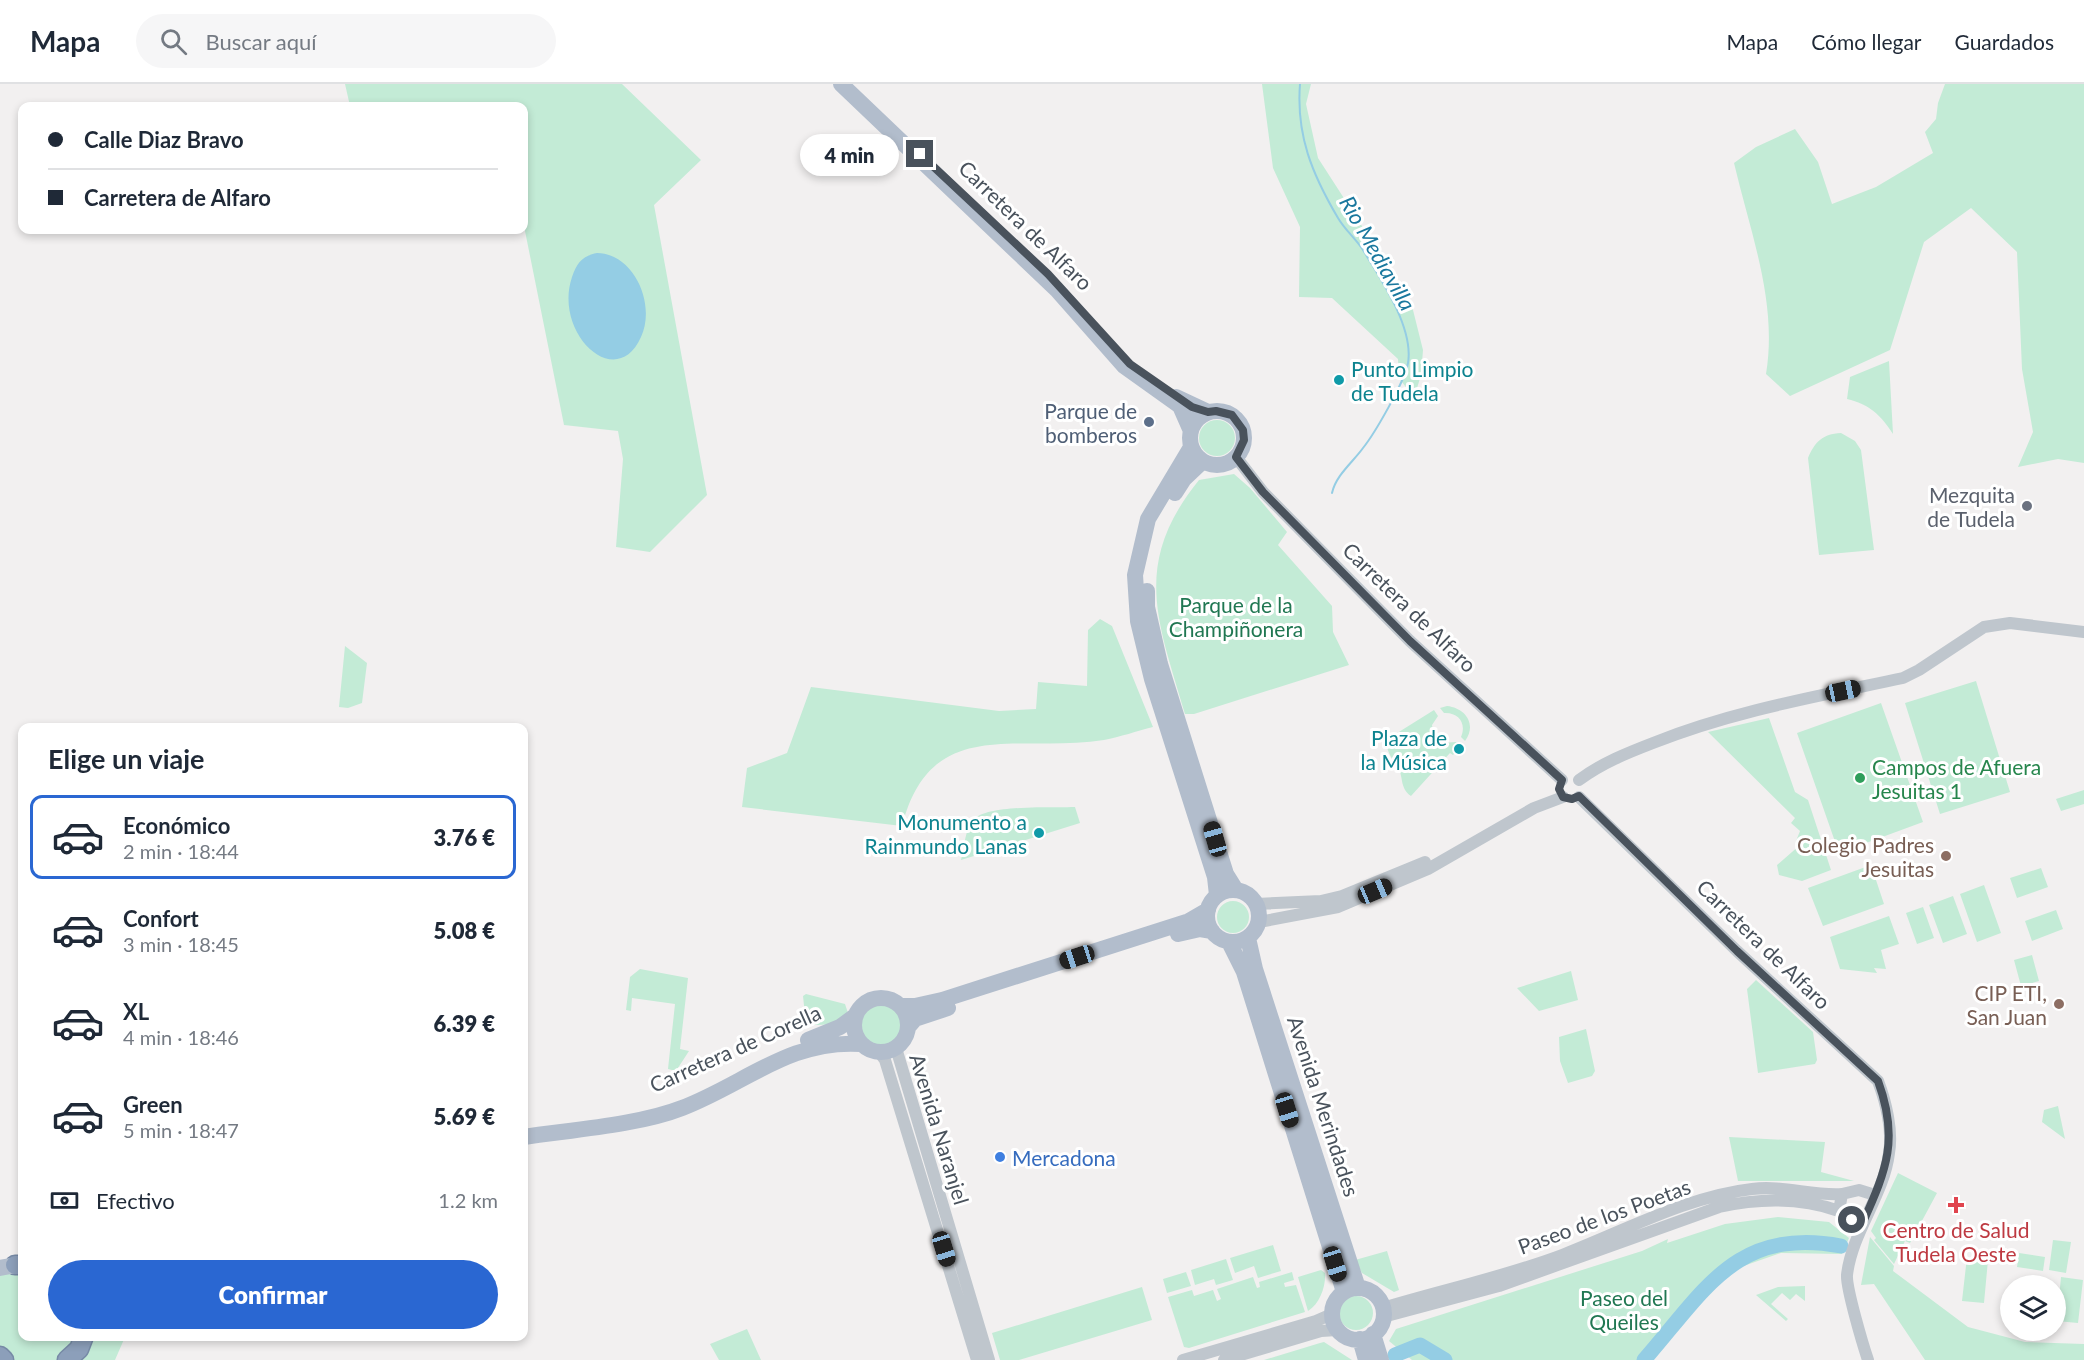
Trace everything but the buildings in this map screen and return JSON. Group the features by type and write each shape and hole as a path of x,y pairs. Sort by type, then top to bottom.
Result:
{"highway":[{"path":"67,1360 79,1349 82,1341"},
{"path":"75,1360 88,1341"},
{"path":"0,1356 4,1360"}],"main road":[{"name":"Carretera de Alfaro","path":"841,84 1057,290 1124,366 1180,406 1191,439"},
{"name":"Carretera de Alfaro","path":"846,84 1048,274 1130,364 1177,398 1208,412"},
{"path":"1203,461 1222,464 1236,457 1244,440 1239,422 1224,412 1208,412 1194,423 1191,439 1148,519 1135,575 1138,621 1152,679 1215,877 1217,895 1208,910 1207,921 1212,932 1219,939 1229,942 1248,938 1258,922 1256,904 1244,892 1236,890 1217,895"},
{"path":"1191,439 1203,461"},
{"path":"1203,461 1184,479 1157,523 1146,562 1147,607 1160,664 1180,732 1226,874 1236,890"},
{"path":"901,1006 929,1003 1000,982 1189,921 1208,910"},
{"path":"909,1026 923,1016 1180,933 1200,930 1212,932"},
{"name":"Avenida Merindades","path":"1248,938 1255,969 1351,1290"},
{"name":"Avenida Merindades","path":"1229,942 1244,972 1351,1290"},
{"path":"886,998 901,1006 908,1018 909,1026 906,1036 896,1048 879,1052 861,1044 855,1033 855,1017 860,1007 873,999 886,998"},
{"name":"Carretera de Corella","path":"528,1130 672,1105 768,1056 840,1027 855,1017"},
{"name":"Carretera de Corella","path":"528,1136 649,1117 682,1108 786,1055 838,1042 861,1044"},
{"path":"1366,1360 1367,1337 1383,1313 1374,1294 1351,1290 1337,1298 1332,1314 1337,1330 1352,1339 1367,1337"},
{"path":"1367,1337 1381,1360"}],"street":[{"name":"Carretera de Alfaro","path":"1236,457 1263,492 1410,641 1562,788"},
{"path":"1580,780 1595,768 1619,756 1697,726 1903,678 1984,627 2010,623 2084,632"},
{"path":"1258,922 1348,902 1428,869 1534,808 1562,788 1569,776 1580,780 1583,787 1579,796 1572,799 1562,788"},
{"path":"1256,904 1294,904 1342,896 1456,848 1562,788"},
{"name":"Carretera de Alfaro","path":"1579,796 1737,951 1878,1081 1883,1093 1890,1153 1856,1240 1847,1278 1868,1360"},
{"name":"Avenida Naranjel","path":"896,1048 989,1360"},
{"name":"Avenida Naranjel","path":"879,1052 885,1060 977,1360"},
{"name":"Paseo de los Poetas","path":"1383,1313 1561,1255 1708,1198 1751,1189 1788,1188 1825,1195 1859,1190 1875,1195"},
{"path":"1839,1211 1842,1194"},
{"name":"Paseo de los Poetas","path":"1383,1313 1510,1283 1719,1207 1747,1201 1796,1200 1815,1203 1863,1222"},
{"path":"1183,1360 1316,1321 1332,1314"},
{"path":"1224,1360 1321,1331 1337,1330"}],"green space":[{"path":"345,84 622,84 701,160 654,205 707,495 650,552 616,547 623,459 618,431 564,425 526,234 528,234 528,102 349,102"},
{"path":"1262,84 1311,84 1306,104 1318,158 1411,302 1423,350 1421,375 1414,398 1399,378 1398,359 1332,298 1299,297 1300,227 1273,168"},
{"path":"1945,84 2084,84 2084,463 2058,459 2018,467 2033,432 2022,369 2017,252 1971,208 1924,242 1890,350 1790,396 1766,374 1769,347 1765,294 1734,163 1756,147 1795,129 1818,162 1832,204 1876,187 1933,153 1925,132 1936,119 1938,103"},
{"path":"1889,361 1893,434 1874,411 1847,399 1850,377"},
{"path":"1217,420 1230,425 1235,438 1230,451 1217,456 1204,451 1199,438 1204,425"},
{"path":"1841,433 1855,441 1861,450 1874,550 1819,555 1808,458 1813,447 1820,440 1829,435"},
{"name":"Parque de la Champiñonera","path":"1234,474 1250,488 1287,532 1278,545 1332,606 1333,632 1349,665 1194,714 1185,714 1160,621 1156,594 1158,566 1164,539 1178,510 1199,480"},
{"path":"1100,619 1112,626 1153,727 1104,740 982,746 956,753 934,767 916,790 902,826 742,807 747,768 787,753 811,687 999,711 1036,709 1038,682 1087,686 1088,630"},
{"path":"345,646 367,663 362,703 348,708 339,707"},
{"path":"1976,681 2010,792 1940,814 1905,703"},
{"name":"Campos de Afuera Jesuitas 1","path":"1881,703 1923,822 1839,853 1797,733"},
{"path":"1447,706 1460,710 1468,718 1470,729 1465,741 1461,737 1463,727 1460,719 1453,714 1444,713 1440,708"},
{"path":"1434,710 1438,716 1432,725 1434,737 1440,743 1456,742 1461,747 1453,755 1450,753 1411,796 1403,785 1399,770 1388,751 1386,740"},
{"path":"1769,718 1795,792 1808,800 1831,870 1802,881 1779,875 1777,865 1800,845 1796,841 1800,831 1791,823 1795,818 1708,732"},
{"path":"2084,790 2084,804 2061,811 2056,799"},
{"path":"1075,807 1080,823 961,860 968,828 980,815 1006,809"},
{"path":"1871,865 1884,904 1823,926 1808,888"},
{"path":"2041,868 2048,887 2017,898 2010,878"},
{"path":"1984,885 2001,933 1977,942 1960,894"},
{"path":"1953,896 1967,934 1943,943 1929,905"},
{"path":"1233,901 1244,906 1249,917 1244,928 1233,933 1222,928 1217,917 1222,906"},
{"path":"1923,907 1934,938 1917,944 1906,913"},
{"path":"2056,910 2063,929 2032,941 2025,921"},
{"path":"1889,916 1899,944 1881,950 1886,969 1874,968 1877,973 1840,969 1830,937"},
{"path":"2032,955 2039,981 2021,986 2014,960"},
{"path":"640,969 688,978 680,1049 689,1051 676,1071 668,1069 675,1004 632,998 631,1011 626,1010 630,977"},
{"path":"1571,971 1578,1000 1539,1011 1517,988"},
{"path":"1756,980 1813,1032 1817,1060 1815,1064 1758,1073 1747,989"},
{"path":"806,994 845,1004 848,1013 834,1023 806,1024 803,996"},
{"path":"880,1004 895,1010 901,1025 895,1040 880,1046 865,1040 859,1025 865,1010"},
{"path":"1586,1029 1595,1071 1592,1076 1568,1083 1560,1061 1559,1037"},
{"path":"2058,1106 2065,1139 2042,1122 2044,1110"},
{"path":"1729,1137 1825,1142 1821,1172 1854,1181 1738,1181"},
{"path":"1898,1173 1937,1193 1910,1243 1905,1241 1894,1264 1874,1240 1876,1238 1871,1231"},
{"name":"Paseo del Queiles","path":"1778,1217 1829,1222 1849,1238 1842,1254 1781,1253 1732,1270 1713,1287 1676,1332 1646,1360 1412,1360 1389,1341 1396,1329 1642,1251 1668,1239 1667,1243 1725,1224"},
{"path":"1870,1237 1894,1266 1893,1271 1968,1327 2000,1335 2000,1341 2084,1344 2084,1360 1925,1360 1874,1284 1861,1285"},
{"path":"2053,1240 2071,1242 2066,1273 2049,1270"},
{"path":"1273,1245 1281,1271 1258,1278 1254,1266 1235,1273 1230,1258"},
{"path":"1387,1251 1399,1290 1394,1292 1362,1273 1355,1260"},
{"path":"2019,1253 2045,1257 2043,1271 2017,1267"},
{"path":"1967,1257 1988,1260 1984,1303 1962,1301"},
{"path":"1226,1259 1233,1280 1216,1285 1214,1279 1195,1285 1191,1270"},
{"path":"18,1270 18,1341 123,1341 115,1360 0,1360 0,1272"},
{"path":"1321,1270 1325,1273 1323,1289 1316,1304 1308,1311 1298,1277"},
{"path":"1186,1272 1191,1286 1167,1293 1163,1279"},
{"path":"1292,1272 1294,1280 1284,1283 1285,1287 1296,1285 1305,1312 1189,1348 1184,1347 1168,1297 1192,1290 1194,1296 1213,1290 1217,1301 1221,1299 1217,1289 1253,1277 1257,1288 1260,1287 1259,1282"},
{"path":"2066,1278 2083,1280 2078,1323 2066,1322"},
{"path":"1805,1286 1805,1301 1796,1294 1790,1300 1782,1293 1771,1304 1788,1319 1786,1321 1756,1295 1778,1287"},
{"path":"1142,1287 1152,1320 1019,1360 1000,1360 992,1333"},
{"path":"1356,1296 1368,1301 1373,1313 1368,1325 1356,1330 1344,1325 1339,1313 1344,1301"},
{"path":"747,1329 761,1360 719,1360 710,1344"},
{"path":"1324,1342 1352,1360 1264,1360 1320,1343"}],"water":[{"path":"597,253 622,262 639,283 644,297 646,311 641,337 630,353 617,359 603,357 590,349 579,335 571,318 568,298 574,272 584,258"}],"waterway":[{"name":"Rio Mediavilla","path":"1300,84 1299,103 1303,137 1313,170 1338,218 1363,250 1387,289 1401,320 1409,349 1406,371 1389,407 1368,441 1341,475 1332,493"},
{"path":"1644,1360 1705,1289 1726,1270 1748,1255 1774,1246 1805,1242 1841,1246"},
{"path":"1395,1355 1420,1345 1445,1360"}],"place":[{"name":"Punto Limpio de Tudela","path":"1339,380"},
{"name":"Parque de bomberos","path":"1149,422"},
{"name":"Mezquita de Tudela","path":"2027,506"},
{"name":"Plaza de la Música","path":"1459,749"},
{"name":"Campos de Afuera Jesuitas 1","path":"1860,778"},
{"name":"Monumento a Rainmundo Lanas","path":"1039,833"},
{"name":"Colegio Padres Jesuitas","path":"1946,856"},
{"name":"CIP ETI, San Juan","path":"2059,1004"},
{"name":"Mercadona","path":"1000,1157"},
{"name":"Centro de Salud Tudela Oeste","path":"1956,1205"}],"route":[{"path":"920,154 1060,286 1130,364 1147,378 1192,407 1232,415 1243,430 1244,440 1242,449 1236,457 1263,492 1410,641 1562,780 1559,789 1563,797 1572,799 1579,796 1737,951 1878,1081 1886,1108 1890,1153 1863,1222 1852,1220"}]}
